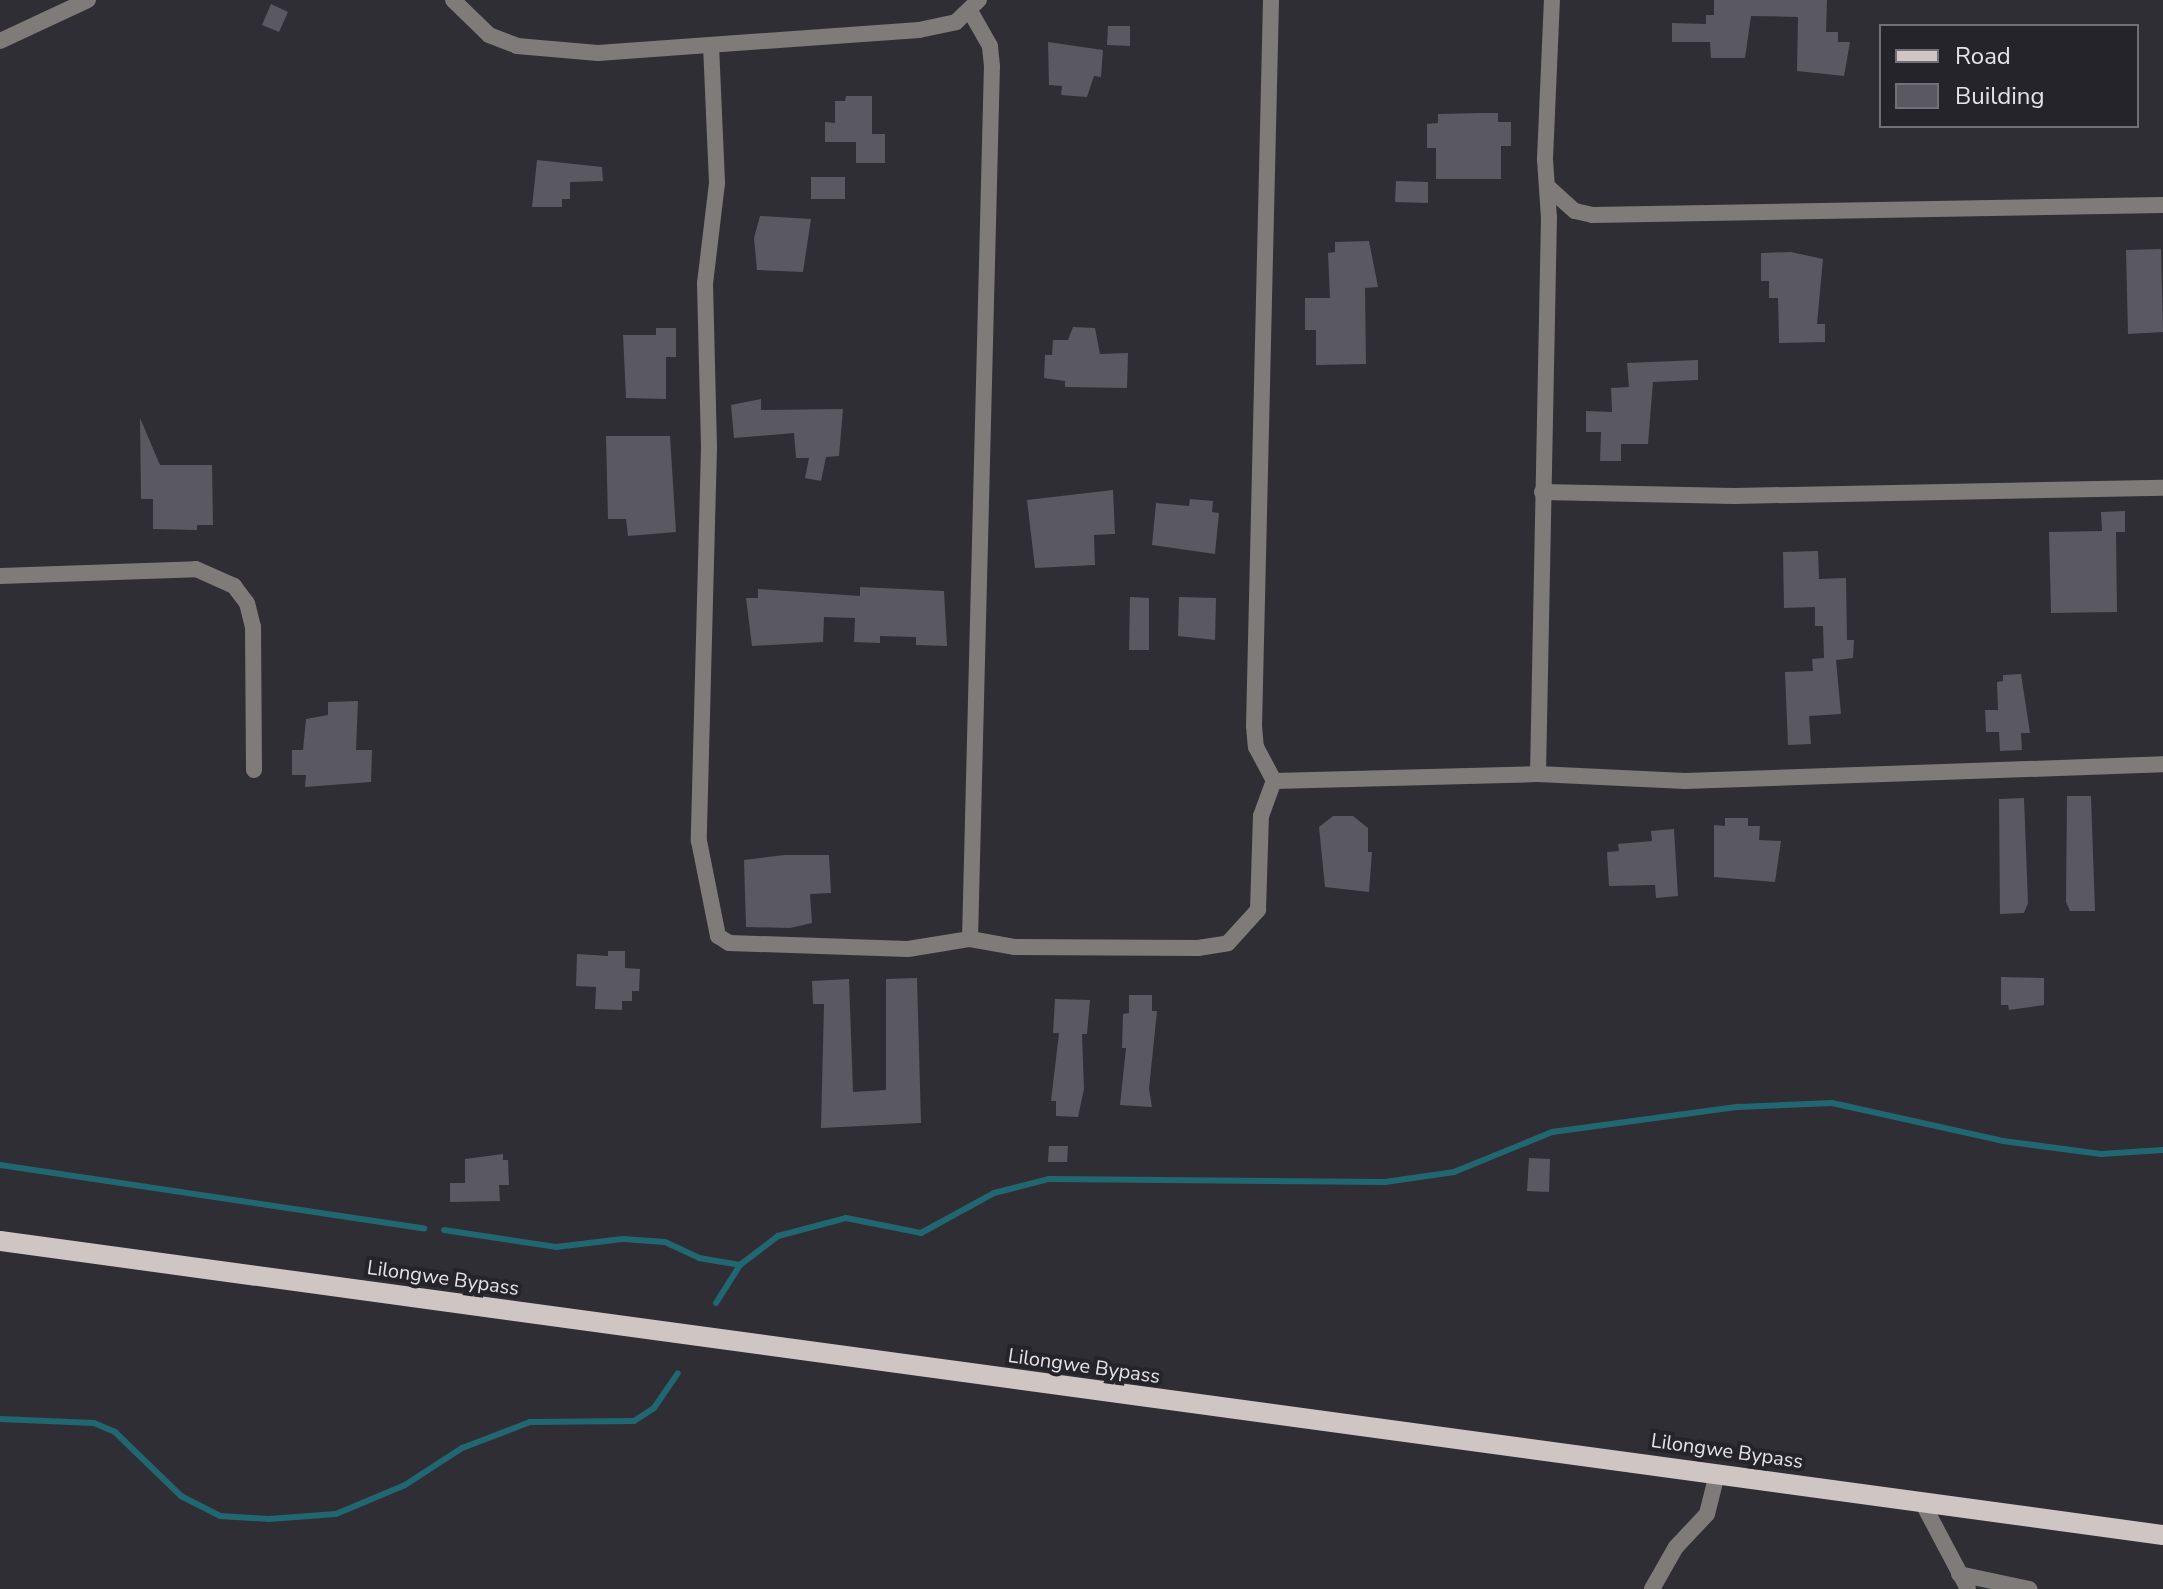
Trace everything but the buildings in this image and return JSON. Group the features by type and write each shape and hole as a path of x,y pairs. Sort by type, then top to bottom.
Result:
{"main road":[{"name":"Lilongwe Bypass","path":"0,1241 2163,1535"}],"street":[{"path":"0,41 88,0"},
{"path":"453,0 489,35 552,52 711,45 919,30 956,22 975,5 990,46 992,66 970,939"},
{"path":"711,45 717,183 705,283 709,447 699,841 710,916 718,936 729,943 908,949 970,939 1015,947 1198,948 1228,943 1258,910 1261,816 1274,781 1256,747 1254,726 1271,0"},
{"path":"1538,774 1548,187 1545,146 1552,0"},
{"path":"1548,187 1560,201 1592,215 2163,205"},
{"path":"1542,492 1734,496 2163,488"},
{"path":"0,576 196,569 234,586 247,603 253,627 254,770"},
{"path":"1274,781 1538,774 1685,781 2163,764"},
{"path":"1652,1589 1676,1547 1707,1514 1717,1474"},
{"path":"1922,1502 1968,1589"},
{"path":"1959,1574 2029,1589"}],"waterway":[{"path":"716,1303 740,1265 778,1236 846,1218 921,1233 994,1193 1049,1179 1385,1182 1454,1172 1552,1132 1738,1107 1832,1103 2003,1141 2101,1154 2163,1150"},
{"path":"0,1165 424,1228"},
{"path":"444,1230 556,1247 623,1239 665,1242 699,1258 740,1265"},
{"path":"0,1419 94,1423 115,1432 181,1496 220,1516 269,1519 336,1514 405,1485 462,1448 530,1422 634,1421 654,1408 678,1373"}]}
